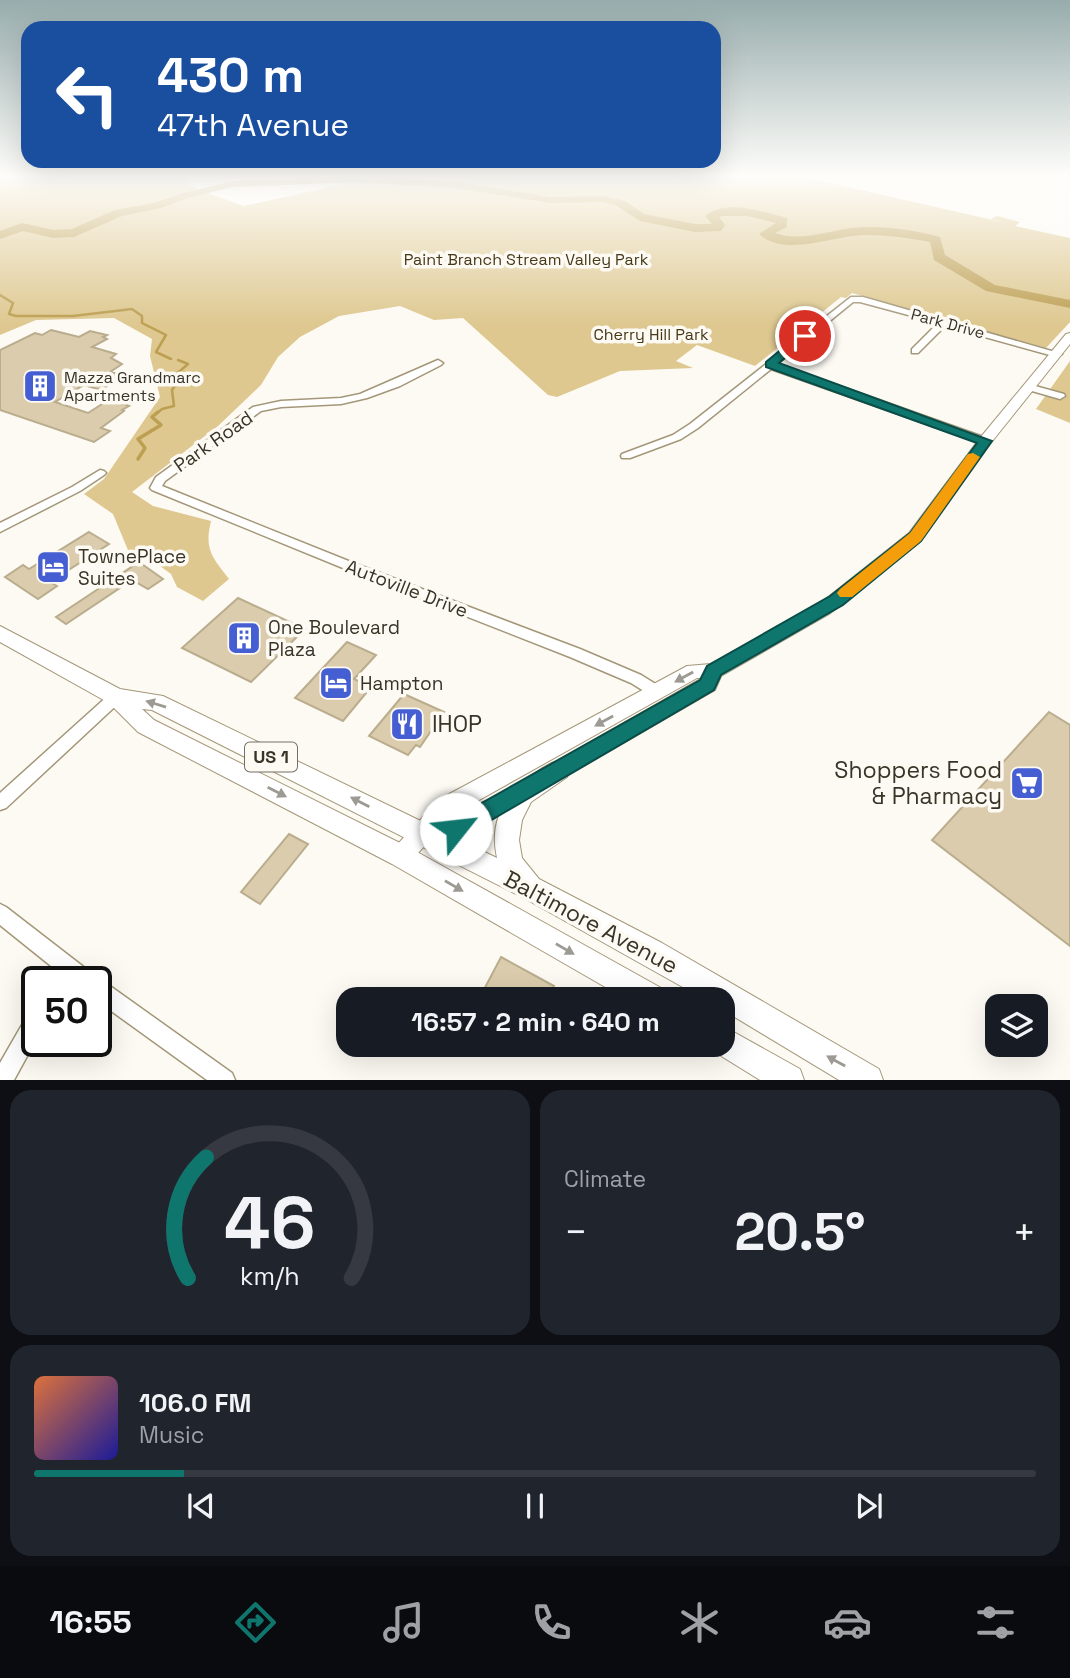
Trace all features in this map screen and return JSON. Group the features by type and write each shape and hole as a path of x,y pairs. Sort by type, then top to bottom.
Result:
{"main road":[{"path":"401,856 448,806 694,671 714,671 823,610 896,554 915,537 985,441 1070,336"},
{"name":"Baltimore Avenue","path":"0,633 116,697 146,726 401,856 632,987"},
{"path":"421,833 456,829 708,685 714,671"},
{"name":"Baltimore Avenue","path":"116,697 155,702 533,889 652,953 868,1080"},
{"path":"533,889 513,866 508,852 512,814 523,795 559,770"},
{"path":"735,1048 789,1080"}],"street":[{"name":"Park Drive","path":"770,365 841,307 851,300 860,299 1057,354"},
{"path":"915,351 944,322"},
{"name":"Park Road","path":"156,488 160,479 257,409 296,402 355,399 438,363"},
{"path":"626,456 677,437 770,365 985,441"},
{"path":"1028,387 1060,396"},
{"path":"0,528 76,489 100,473"},
{"name":"Autoville Drive","path":"156,488 604,665 657,692"},
{"path":"0,803 116,697"},
{"path":"0,914 61,966"},
{"path":"112,999 225,1080"},
{"path":"2,1080 21,1046"}],"green space":[{"path":"0,224 1017,224 1015,226 1070,238 1070,322 1046,348 852,293 846,298 841,297 755,366 697,345 676,361 693,368 620,371 557,397 548,395 463,318 434,320 400,306 339,316 300,337 278,357 261,385 218,426 132,492 153,506 211,521 209,546 218,565 229,579 203,601 177,587 171,574 141,552 130,555 113,514 84,494 104,479 160,397 150,356 152,339 114,318 36,320 0,335"},
{"path":"1070,361 1070,423 1036,409"}],"building":[{"name":"Mazza Grandmarc Apartments","path":"51,330 79,337 90,331 107,335 103,337 107,339 92,347 116,354 111,358 122,364 110,372 118,374 119,378 101,390 84,385 55,402 88,413 113,397 128,402 126,405 129,406 122,410 124,411 101,428 110,431 94,442 0,410 0,350 35,333 42,335"},
{"name":"TownePlace Suites","path":"89,532 109,544 50,582 57,586 38,599 5,577 23,565 29,569"},
{"path":"139,562 163,579 148,589 132,580 66,624 56,617"},
{"name":"One Boulevard Plaza","path":"238,598 305,629 251,682 182,648"},
{"name":"Hampton","path":"347,642 376,655 354,679 371,687 343,721 295,698"},
{"name":"IHOP","path":"404,694 444,712 420,747 416,745 408,755 369,736"},
{"name":"Shoppers Food & Pharmacy","path":"1049,712 1070,725 1070,946 932,840"},
{"path":"289,834 308,844 260,904 241,892"},
{"path":"501,957 554,986 553,987 485,987"}],"waterway":[{"path":"0,235 22,227 53,234 74,233 93,224"},
{"path":"677,224 695,228 717,228 718,224"},
{"path":"782,224 765,234 802,240 864,231 936,240 939,257 991,288 1070,304"},
{"path":"0,295 13,303 9,314 16,316 73,316 132,309 142,316 142,323 166,335 156,352 171,359"},
{"path":"156,414 162,409 174,406 172,390 177,383 173,377 188,364 178,360"},
{"path":"138,459 145,448 138,439 161,425 152,417 158,412"}],"slow traffic":[{"path":"846,593 915,537 973,457"}],"place":[{"name":"Mazza Grandmarc Apartments","path":"40,386"},
{"name":"TownePlace Suites","path":"53,567"},
{"name":"One Boulevard Plaza","path":"244,638"},
{"name":"Hampton","path":"336,683"},
{"name":"IHOP","path":"407,724"},
{"name":"Shoppers Food & Pharmacy","path":"1027,783"}],"route":[{"path":"456,829 708,685 714,671 823,610 915,537 985,441 770,365 805,336"}],"park label":[{"name":"Paint Branch Stream Valley Park","path":"526,259"},
{"name":"Cherry Hill Park","path":"651,334"}]}
